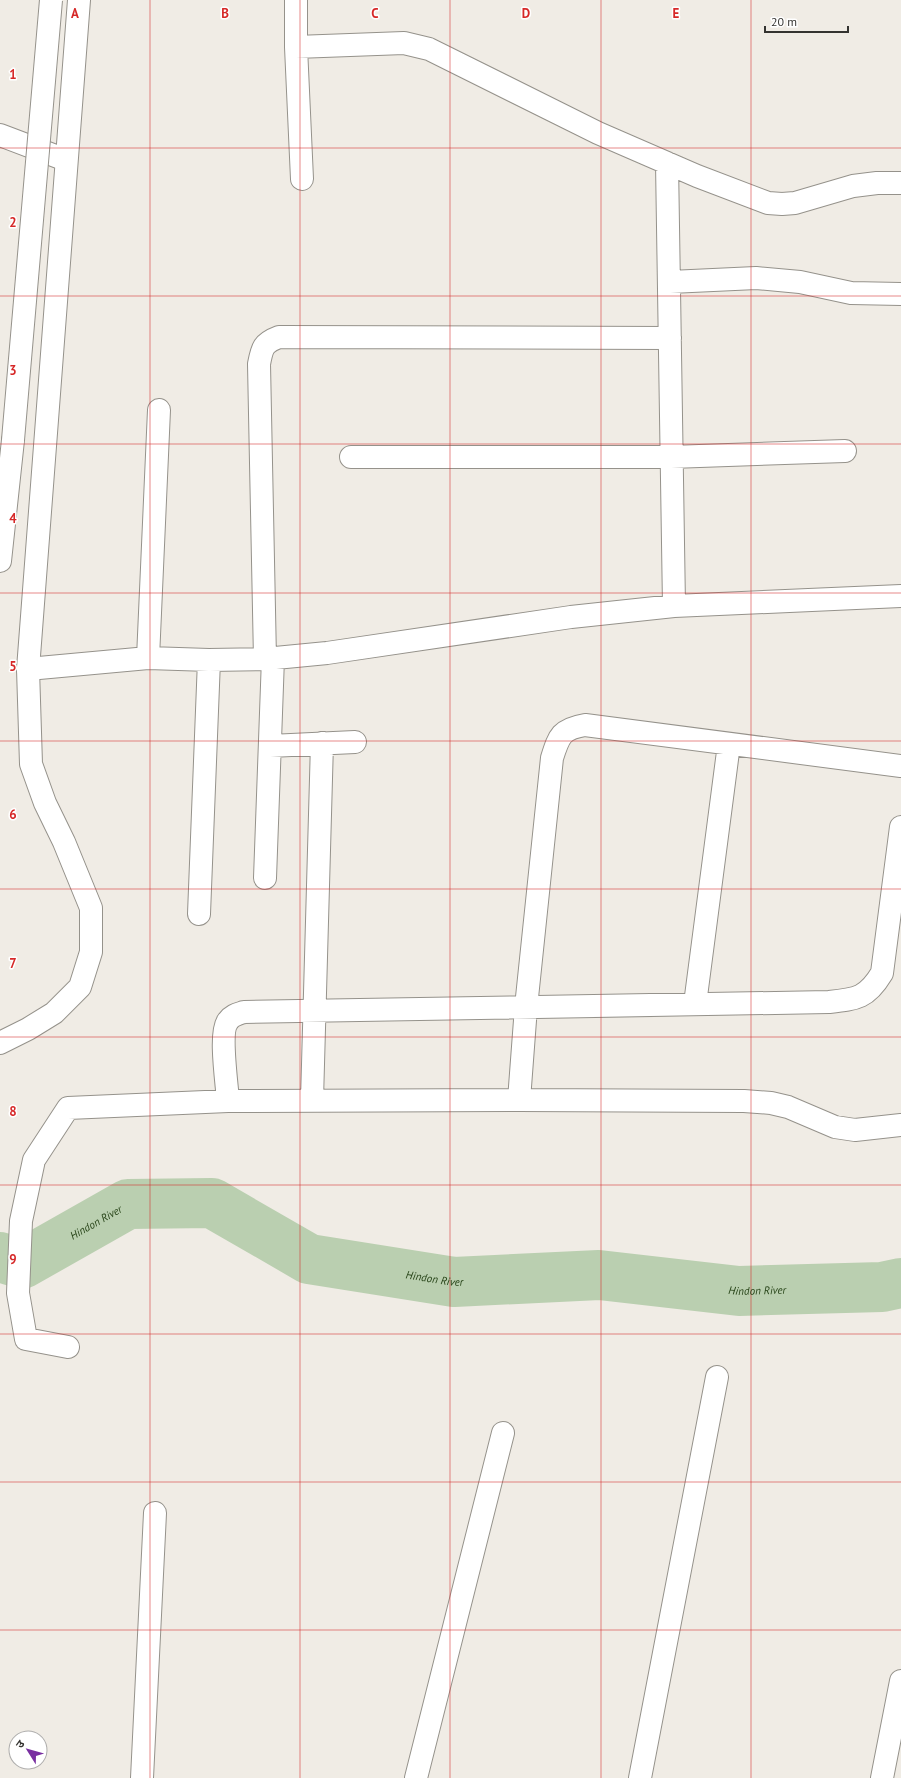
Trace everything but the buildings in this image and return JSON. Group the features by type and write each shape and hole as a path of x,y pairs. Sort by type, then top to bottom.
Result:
{"main road":[{"path":"0,560 13,440 51,0"},
{"path":"0,1043 28,1030 54,1013 80,987 91,952 90,908 64,842 45,803 31,764 28,669 79,0"},
{"path":"296,0 296,46 302,179"},
{"path":"296,46 404,43 429,49 459,62 557,113 667,163 768,203 782,204 816,198 833,190 853,186 877,183 901,183"},
{"path":"0,135 66,160"},
{"path":"667,163 674,606"},
{"path":"670,282 756,278 800,282 851,293 901,294"},
{"path":"265,878 270,746 269,658 259,364 262,348 270,340 279,337 670,338"},
{"path":"148,658 159,410"},
{"path":"351,457 671,457 845,451"},
{"path":"28,669 148,658 209,660 269,658 327,653 571,617 674,606 901,596"},
{"path":"199,914 209,660"},
{"path":"519,1100 526,1007 552,758 558,739 570,727 585,725 901,766"},
{"path":"270,746 355,742"},
{"path":"312,1100 322,743"},
{"path":"695,1004 729,744"},
{"path":"228,1101 223,1033 227,1022 234,1015 244,1012 829,1002 854,999 874,987 882,973 886,954 901,827"},
{"path":"68,1347 26,1339 18,1293 21,1221 34,1160 68,1108 228,1101 312,1100 519,1100 764,1103 788,1107 835,1127 854,1130 901,1125"},
{"path":"640,1778 717,1377"},
{"path":"416,1778 503,1433"},
{"path":"142,1778 155,1513"},
{"path":"882,1778 901,1681"}],"waterway":[{"name":"Hindon River","path":"0,1257 22,1264 128,1204 212,1203 309,1259 454,1282 599,1275 739,1291 882,1287 901,1283"}]}
